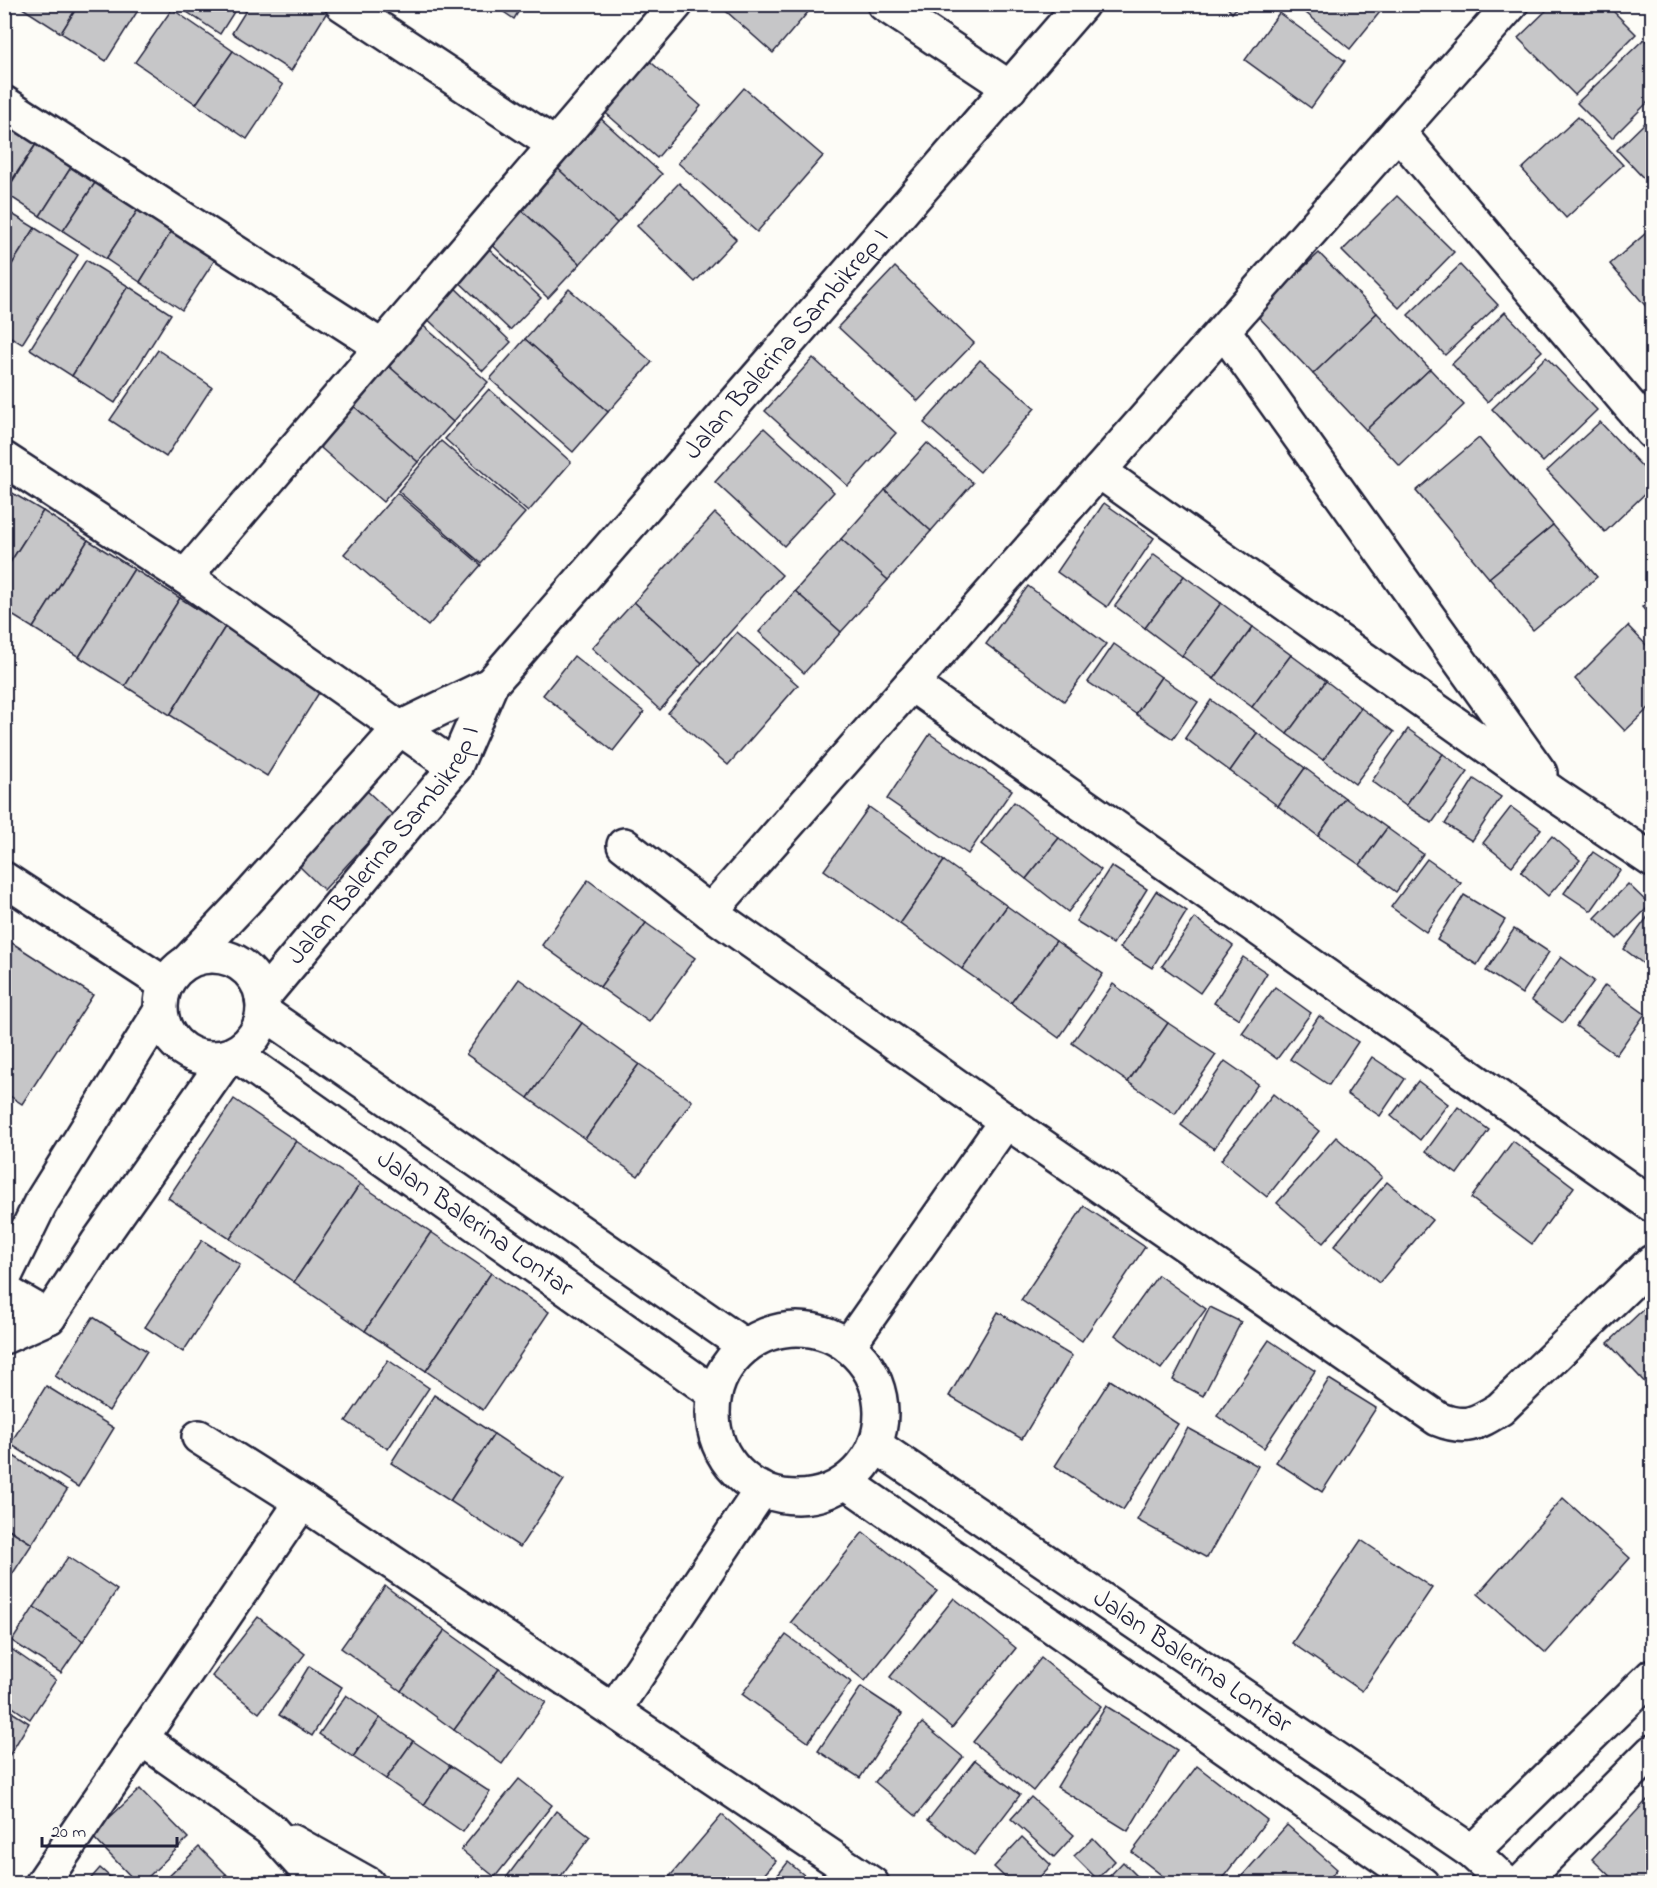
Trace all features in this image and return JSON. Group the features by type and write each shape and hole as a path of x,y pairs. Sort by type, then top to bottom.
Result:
{"street":[{"path":"342,4 555,145"},
{"path":"185,577 676,4"},
{"path":"884,4 1010,87"},
{"name":"Jalan Balerina Sambikrep I","path":"263,1005 455,767 491,684 1082,4"},
{"path":"710,912 1511,4"},
{"path":"4,103 382,347"},
{"path":"1398,132 1653,432"},
{"path":"1224,331 1554,794"},
{"path":"4,459 185,577 455,767"},
{"path":"1099,471 1554,794 1653,860"},
{"name":"Jalan Balerina Sambikrep I","path":"188,961 400,728 491,684"},
{"path":"911,684 1653,1206"},
{"path":"624,845 710,912 1006,1121 1438,1419 1465,1426 1480,1421 1500,1409 1653,1262"},
{"path":"4,879 163,998 165,1029 176,1044 191,1055 209,1059 231,1056 246,1047 255,1037 261,1025 263,1005 256,980 243,966 225,957 206,956 188,961 178,967 163,998 40,1203 4,1278"},
{"name":"Jalan Balerina Lontar","path":"263,1005 745,1346"},
{"path":"4,1337 49,1317 98,1242 231,1056"},
{"name":"Jalan Balerina Lontar","path":"231,1056 714,1392"},
{"path":"848,1346 1006,1121"},
{"path":"4,1291 49,1317"},
{"path":"796,1328 824,1333 848,1346 872,1374 882,1409 875,1445 862,1466 846,1482 826,1492 805,1497 783,1496 762,1489 738,1473 721,1450 713,1421 714,1392 726,1366 745,1346 769,1333 796,1328"},
{"path":"199,1437 614,1710 872,1884"},
{"name":"Jalan Balerina Lontar","path":"875,1445 1472,1852 1507,1884"},
{"name":"Jalan Balerina Lontar","path":"846,1482 1422,1884"},
{"path":"614,1710 762,1489"},
{"path":"42,1884 302,1503"},
{"path":"1472,1852 1653,1676"},
{"path":"141,1738 270,1829 368,1884"},
{"path":"1520,1884 1653,1752"},
{"path":"270,1829 319,1884"}],"building":[{"path":"16,4 79,4 61,33"},
{"path":"79,4 142,4 106,61 61,33"},
{"path":"175,4 239,4 220,34"},
{"path":"250,4 332,4 291,71 232,33"},
{"path":"492,4 523,4 514,19"},
{"path":"718,4 815,4 773,53"},
{"path":"1224,4 1240,4 1232,13"},
{"path":"1295,4 1381,4 1384,7 1350,49"},
{"path":"1553,4 1606,4 1636,34 1575,95 1518,38"},
{"path":"172,9 233,51 196,104 135,62"},
{"path":"1279,13 1345,61 1311,108 1245,60"},
{"path":"1644,39 1652,47 1652,98 1612,138 1577,103"},
{"path":"233,51 283,85 247,139 196,104"},
{"path":"645,57 701,106 657,158 600,108"},
{"path":"744,88 823,156 757,232 678,163"},
{"path":"4,111 42,135 4,192"},
{"path":"1652,116 1652,187 1617,150"},
{"path":"599,117 662,174 617,223 554,165"},
{"path":"1578,117 1623,165 1566,218 1522,169"},
{"path":"42,135 77,158 40,216 5,193"},
{"path":"77,158 101,174 63,231 40,216"},
{"path":"554,165 617,223 580,264 517,206"},
{"path":"101,174 143,202 106,259 63,231"},
{"path":"679,183 736,239 695,282 637,226"},
{"path":"1397,196 1454,252 1399,308 1342,251"},
{"path":"143,202 176,224 140,282 106,259"},
{"path":"517,206 580,264 548,298 486,239"},
{"path":"4,209 35,228 4,277"},
{"path":"176,224 220,252 182,310 140,282"},
{"path":"35,228 78,255 22,344 4,333 4,277"},
{"path":"1652,228 1652,305 1648,309 1610,264"},
{"path":"484,244 541,298 510,330 453,276"},
{"path":"1319,253 1377,313 1313,374 1255,313"},
{"path":"86,260 128,286 72,376 30,349"},
{"path":"1460,265 1498,305 1445,355 1408,315"},
{"path":"895,267 974,343 918,401 838,327"},
{"path":"450,283 511,342 483,371 421,313"},
{"path":"128,286 171,314 115,403 72,376"},
{"path":"569,289 652,362 608,412 525,339"},
{"path":"1505,312 1542,351 1487,402 1452,364"},
{"path":"1377,313 1430,369 1366,430 1313,374"},
{"path":"419,322 488,382 453,422 384,362"},
{"path":"525,339 608,412 573,452 490,379"},
{"path":"158,350 212,387 166,457 110,420"},
{"path":"1546,357 1597,410 1543,462 1492,409"},
{"path":"813,358 896,433 848,486 765,411"},
{"path":"980,360 1035,408 980,472 924,423"},
{"path":"384,362 453,422 418,462 349,402"},
{"path":"1430,369 1464,405 1400,466 1366,430"},
{"path":"489,389 571,462 528,512 445,439"},
{"path":"349,402 418,462 383,502 314,442"},
{"path":"1600,422 1652,477 1652,487 1605,532 1547,471"},
{"path":"764,428 834,492 784,546 715,482"},
{"path":"1479,438 1553,525 1489,578 1416,491"},
{"path":"441,441 525,513 481,563 398,491"},
{"path":"927,443 973,483 931,531 885,490"},
{"path":"4,488 43,511 4,572"},
{"path":"885,490 931,531 888,580 841,539"},
{"path":"397,493 481,565 428,626 344,554"},
{"path":"1104,503 1154,538 1107,607 1057,572"},
{"path":"43,511 88,540 33,628 4,610 4,572"},
{"path":"715,513 782,575 702,663 634,602"},
{"path":"1553,525 1597,577 1533,630 1489,578"},
{"path":"841,539 888,580 841,632 795,591"},
{"path":"88,540 134,569 79,657 33,628"},
{"path":"1154,554 1184,576 1145,628 1115,606"},
{"path":"134,569 180,598 125,686 79,657"},
{"path":"1184,576 1221,603 1182,656 1145,628"},
{"path":"1028,586 1106,644 1064,701 986,644"},
{"path":"795,591 841,632 804,673 759,632"},
{"path":"180,598 225,627 170,715 125,686"},
{"path":"1652,598 1652,618 1642,607"},
{"path":"634,602 702,663 660,710 592,648"},
{"path":"1221,603 1253,627 1214,679 1182,656"},
{"path":"1628,626 1652,651 1652,705 1625,731 1575,679"},
{"path":"225,627 322,688 267,776 170,715"},
{"path":"1253,627 1291,655 1252,707 1214,679"},
{"path":"737,632 798,685 728,765 668,713"},
{"path":"1114,644 1161,677 1136,714 1088,682"},
{"path":"1291,655 1326,681 1287,734 1252,707"},
{"path":"574,656 644,712 613,751 543,695"},
{"path":"1161,677 1198,702 1173,739 1136,714"},
{"path":"1326,681 1361,708 1323,760 1287,734"},
{"path":"1211,700 1257,733 1230,771 1185,738"},
{"path":"1361,708 1394,732 1355,784 1323,760"},
{"path":"1408,729 1443,754 1406,806 1372,781"},
{"path":"1257,733 1305,768 1278,806 1230,771"},
{"path":"930,734 1012,790 968,854 887,799"},
{"path":"1443,754 1468,772 1432,823 1406,806"},
{"path":"1305,768 1345,798 1318,836 1278,806"},
{"path":"1474,779 1501,797 1472,841 1445,824"},
{"path":"366,790 393,815 324,890 298,865"},
{"path":"1345,798 1387,828 1360,865 1318,836"},
{"path":"1014,802 1059,838 1026,879 981,844"},
{"path":"869,807 944,861 900,924 824,870"},
{"path":"1511,807 1541,829 1512,866 1483,843"},
{"path":"1387,828 1423,854 1396,892 1360,865"},
{"path":"1552,836 1580,860 1548,896 1521,872"},
{"path":"1059,838 1101,870 1068,912 1026,879"},
{"path":"1593,852 1620,870 1591,911 1564,893"},
{"path":"1427,859 1461,883 1426,932 1391,907"},
{"path":"944,861 1007,906 962,969 900,924"},
{"path":"1111,866 1147,889 1113,944 1076,921"},
{"path":"588,880 646,923 600,987 542,945"},
{"path":"1628,884 1650,905 1617,939 1595,918"},
{"path":"1156,891 1187,911 1152,968 1120,948"},
{"path":"1464,895 1505,920 1477,965 1437,940"},
{"path":"1007,906 1056,941 1011,1003 962,969"},
{"path":"1652,911 1652,954 1645,965 1624,949"},
{"path":"1195,918 1233,946 1200,993 1162,966"},
{"path":"646,923 695,958 649,1022 600,987"},
{"path":"1514,929 1549,952 1522,994 1486,971"},
{"path":"9,941 93,995 22,1104 4,1092 4,949"},
{"path":"1056,941 1103,974 1059,1038 1011,1003"},
{"path":"1243,957 1267,973 1239,1019 1214,1003"},
{"path":"1561,957 1594,981 1563,1023 1531,1000"},
{"path":"519,979 582,1023 528,1098 466,1054"},
{"path":"1113,984 1168,1023 1128,1082 1072,1043"},
{"path":"1605,985 1645,1014 1616,1055 1576,1026"},
{"path":"1275,987 1311,1013 1277,1059 1242,1033"},
{"path":"1319,1016 1358,1042 1329,1085 1290,1059"},
{"path":"582,1023 639,1064 585,1139 528,1098"},
{"path":"1168,1023 1216,1055 1175,1114 1128,1082"},
{"path":"1372,1057 1405,1079 1380,1116 1347,1094"},
{"path":"1225,1061 1258,1084 1214,1149 1181,1125"},
{"path":"639,1064 692,1101 638,1176 585,1139"},
{"path":"1418,1081 1448,1104 1420,1140 1391,1116"},
{"path":"1273,1094 1319,1131 1267,1197 1221,1160"},
{"path":"234,1099 296,1141 230,1239 168,1198"},
{"path":"1458,1107 1489,1130 1457,1174 1426,1151"},
{"path":"1336,1137 1382,1177 1323,1243 1277,1203"},
{"path":"296,1141 360,1184 294,1282 230,1239"},
{"path":"1513,1141 1574,1187 1532,1244 1471,1198"},
{"path":"1387,1182 1432,1220 1379,1283 1334,1246"},
{"path":"360,1184 431,1232 365,1331 294,1282"},
{"path":"1084,1206 1145,1247 1082,1341 1021,1300"},
{"path":"431,1232 491,1273 426,1371 365,1331"},
{"path":"202,1240 240,1265 183,1352 145,1327"},
{"path":"491,1273 549,1312 483,1410 426,1371"},
{"path":"1158,1275 1206,1309 1161,1369 1115,1335"},
{"path":"1652,1301 1652,1390 1608,1343"},
{"path":"1210,1307 1241,1322 1203,1396 1173,1380"},
{"path":"998,1312 1072,1356 1022,1439 949,1396"},
{"path":"93,1317 147,1351 109,1411 55,1376"},
{"path":"1269,1340 1315,1371 1264,1448 1217,1416"},
{"path":"388,1360 429,1388 388,1449 346,1421"},
{"path":"1329,1379 1376,1408 1322,1492 1276,1462"},
{"path":"1110,1380 1178,1424 1123,1510 1055,1466"},
{"path":"46,1386 114,1428 78,1487 10,1444"},
{"path":"434,1395 494,1434 450,1501 391,1463"},
{"path":"1188,1428 1258,1466 1207,1558 1137,1520"},
{"path":"494,1434 564,1480 520,1547 450,1501"},
{"path":"4,1450 67,1490 32,1544 4,1526"},
{"path":"1563,1498 1630,1558 1546,1653 1478,1594"},
{"path":"4,1526 32,1544 4,1587"},
{"path":"863,1532 937,1591 865,1681 791,1622"},
{"path":"1361,1540 1432,1588 1362,1691 1292,1643"},
{"path":"68,1557 117,1590 83,1641 34,1607"},
{"path":"385,1586 445,1630 401,1691 341,1648"},
{"path":"954,1598 1016,1648 952,1728 890,1677"},
{"path":"34,1607 83,1641 61,1673 12,1641"},
{"path":"258,1617 305,1654 259,1713 212,1676"},
{"path":"445,1630 499,1669 454,1730 401,1691"},
{"path":"786,1635 851,1682 808,1742 742,1694"},
{"path":"4,1644 56,1680 30,1719 4,1701"},
{"path":"1041,1658 1101,1706 1033,1791 973,1742"},
{"path":"309,1666 342,1687 312,1736 279,1715"},
{"path":"499,1669 546,1702 502,1764 454,1730"},
{"path":"861,1687 902,1714 860,1778 818,1751"},
{"path":"346,1695 380,1718 353,1757 319,1734"},
{"path":"1106,1706 1177,1750 1128,1831 1057,1787"},
{"path":"4,1707 29,1723 6,1761 4,1760"},
{"path":"380,1718 413,1741 386,1779 353,1757"},
{"path":"922,1723 963,1757 916,1816 875,1782"},
{"path":"413,1741 450,1766 424,1805 386,1779"},
{"path":"975,1760 1020,1795 974,1855 928,1820"},
{"path":"450,1766 490,1792 463,1832 424,1805"},
{"path":"1197,1766 1267,1820 1218,1884 1173,1884 1132,1852"},
{"path":"519,1779 552,1805 495,1877 461,1850"},
{"path":"140,1789 188,1838 141,1884 138,1884 91,1835"},
{"path":"1031,1797 1074,1835 1054,1857 1011,1819"},
{"path":"1647,1800 1652,1805 1652,1884 1618,1884 1592,1859"},
{"path":"556,1811 590,1837 555,1884 505,1884 503,1882"},
{"path":"722,1815 776,1861 756,1884 666,1884 665,1882"},
{"path":"1287,1825 1337,1869 1325,1884 1235,1884"},
{"path":"1022,1837 1051,1865 1033,1884 1012,1884 994,1867"},
{"path":"1093,1838 1115,1861 1097,1879 1074,1856"},
{"path":"199,1847 226,1874 217,1884 161,1884"},
{"path":"788,1862 815,1884 771,1884"},
{"path":"1123,1862 1145,1884 1102,1884"},
{"path":"100,1868 118,1884 86,1884"},
{"path":"226,1874 235,1884 217,1884"}]}
